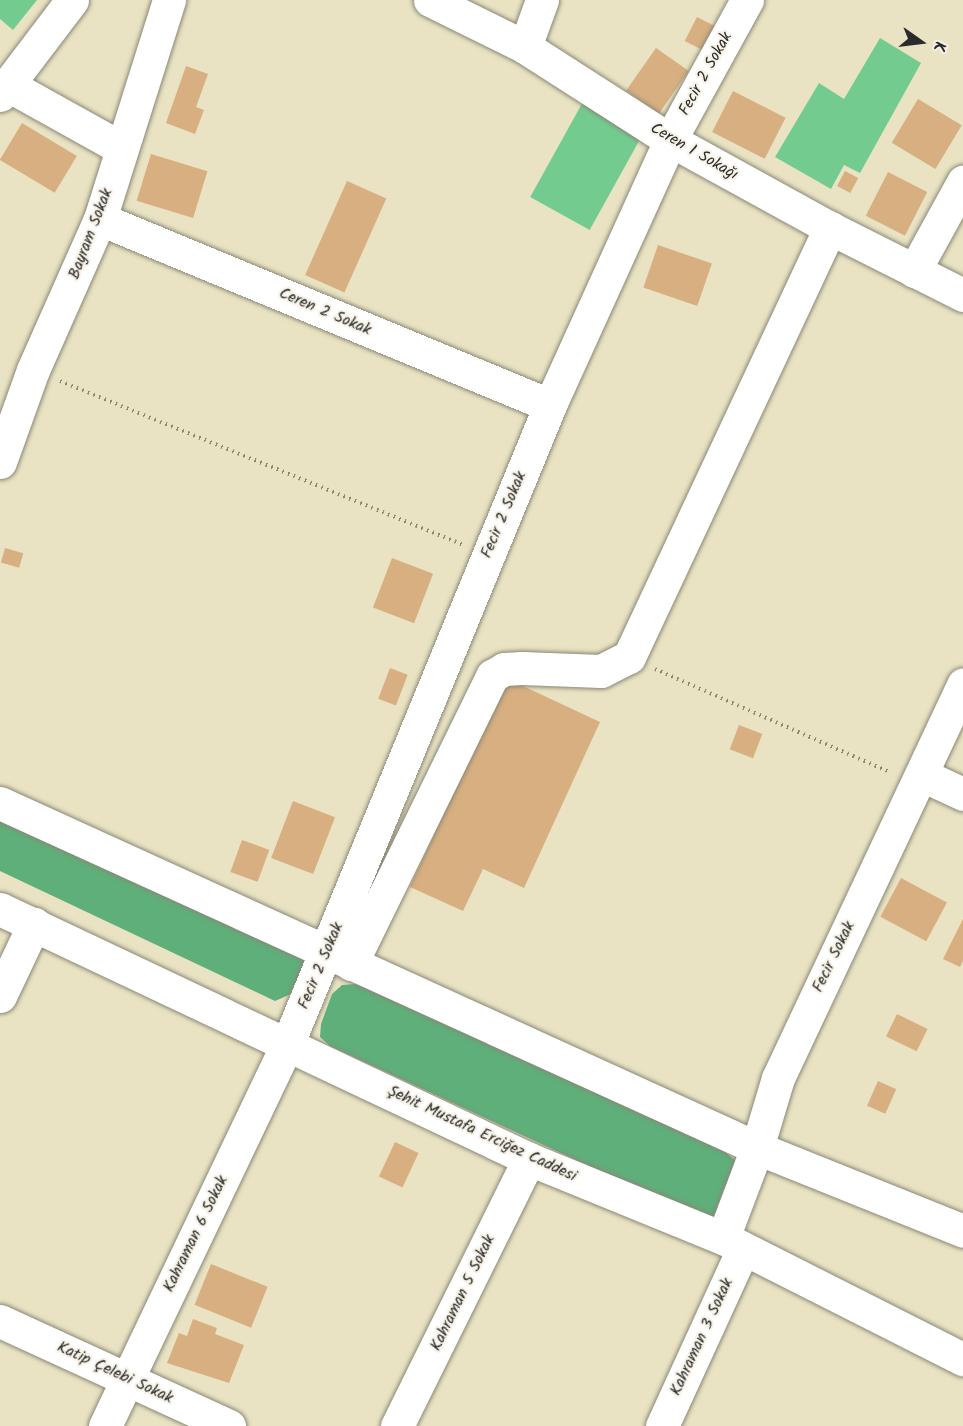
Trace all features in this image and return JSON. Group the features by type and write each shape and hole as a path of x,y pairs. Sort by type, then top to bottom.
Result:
{"street":[{"path":"72,0 4,90 121,148"},
{"name":"Bayram Sokak","path":"0,462 33,370 100,219 169,0"},
{"name":"Ceren 1 Sokağı","path":"430,0 525,47 670,140 830,228 963,295"},
{"path":"525,47 542,0"},
{"name":"Fecir 2 Sokak","path":"288,1043 339,958 488,555 550,405 670,140 747,0"},
{"path":"914,271 963,182"},
{"name":"Ceren 2 Sokak","path":"100,219 550,405"},
{"path":"339,958 492,676 504,669 522,668 601,671 629,657 830,228"},
{"name":"Fecir Sokak","path":"733,1243 777,1078 963,684"},
{"path":"919,779 963,794"},
{"path":"0,803 757,1148 963,1231"},
{"name":"Şehit Mustafa Erciğez Caddesi","path":"0,909 288,1043 529,1159 733,1243 963,1359"},
{"path":"0,996 34,924"},
{"name":"Kahraman 6 Sokak","path":"105,1426 288,1043"},
{"name":"Kahraman 5 Sokak","path":"398,1426 529,1159"},
{"name":"Kahraman 3 Sokak","path":"662,1426 733,1243"},
{"name":"Katip Çelebi Sokak","path":"0,1321 229,1426"}],"path":[{"path":"33,370 488,555"},
{"path":"629,657 919,779"}],"green space":[{"path":"0,0 37,0 13,30 0,19"},
{"path":"880,38 921,63 860,173 844,165 831,189 775,157 819,83 844,99"},
{"path":"584,100 643,133 590,230 530,197"},
{"path":"0,805 305,943 305,966 291,994 275,1001 0,871"},
{"path":"356,984 724,1151 737,1162 714,1218 697,1216 330,1046 320,1037 321,1024 332,994 342,985"}],"building":[{"path":"697,17 722,30 710,54 685,41"},
{"path":"656,48 689,71 659,114 626,91"},
{"path":"186,66 208,74 196,107 204,110 195,134 166,123"},
{"path":"733,91 786,118 765,159 712,132"},
{"path":"918,99 962,125 935,169 892,143"},
{"path":"22,123 77,156 55,193 0,160"},
{"path":"151,154 207,171 193,218 137,201"},
{"path":"845,171 858,178 850,193 837,186"},
{"path":"888,172 927,192 905,236 866,216"},
{"path":"347,181 386,198 344,293 305,275"},
{"path":"658,245 712,264 697,306 643,288"},
{"path":"5,548 23,553 19,568 1,562"},
{"path":"392,558 433,574 414,623 373,607"},
{"path":"390,668 408,675 396,706 378,699"},
{"path":"506,678 600,722 524,888 483,869 463,911 410,887"},
{"path":"739,725 762,734 753,758 730,749"},
{"path":"293,801 335,817 313,874 271,858"},
{"path":"242,840 269,850 258,882 230,872"},
{"path":"901,878 947,902 926,941 880,917"},
{"path":"963,919 963,961 960,967 943,959"},
{"path":"897,1014 928,1029 917,1051 886,1036"},
{"path":"878,1081 896,1089 885,1114 867,1106"},
{"path":"395,1142 419,1153 403,1187 379,1176"},
{"path":"211,1264 268,1287 251,1328 195,1305"},
{"path":"193,1319 217,1328 215,1334 244,1345 229,1383 167,1363 179,1333 187,1336"}]}
